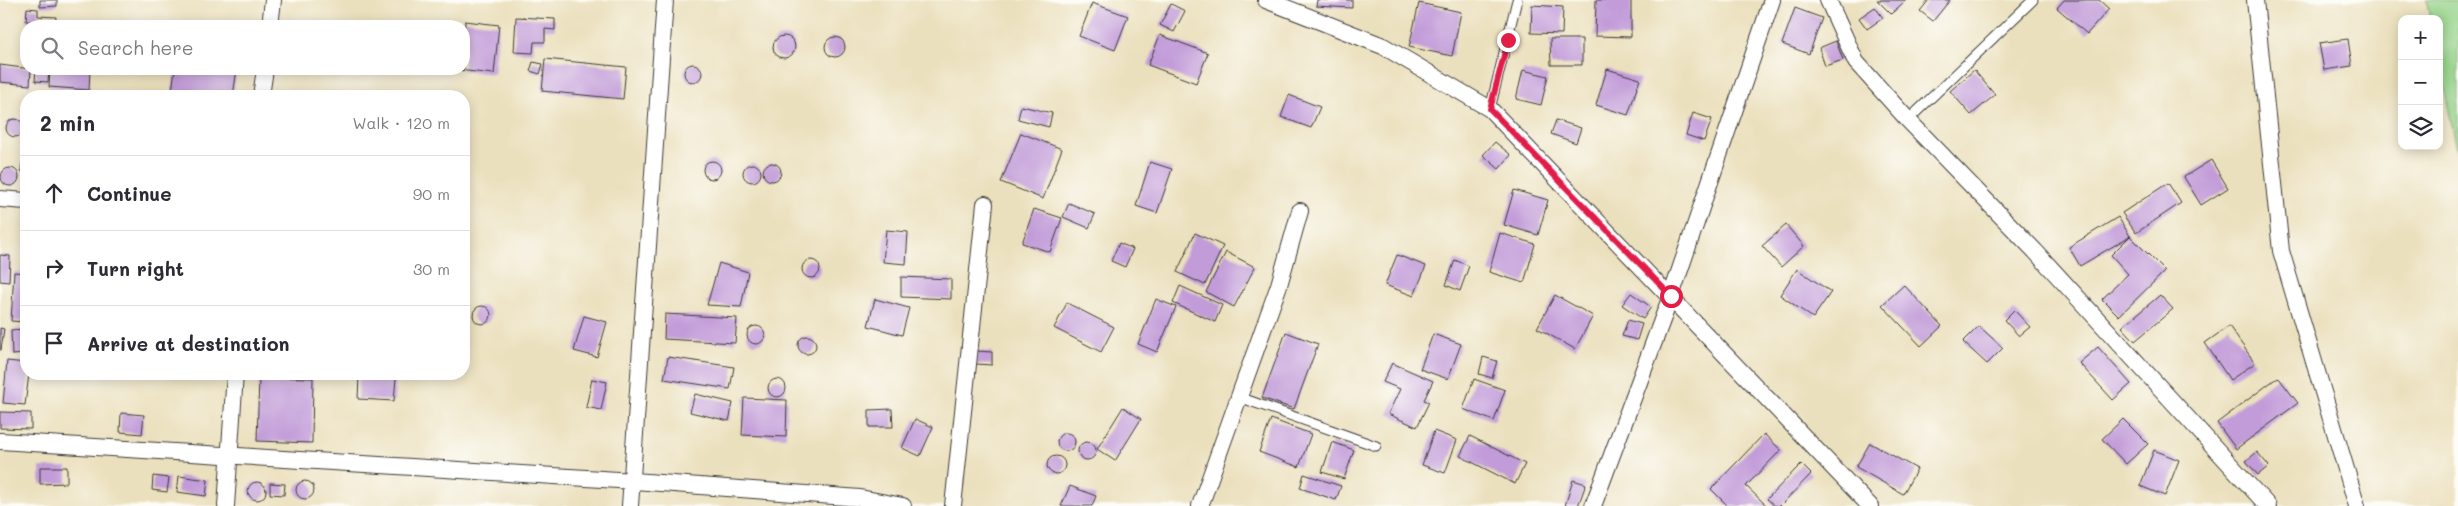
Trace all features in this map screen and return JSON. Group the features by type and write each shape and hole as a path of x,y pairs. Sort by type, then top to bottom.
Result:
{"street":[{"path":"271,20 273,0"},
{"path":"630,506 634,481 665,0"},
{"path":"1266,0 1383,46 1490,109 1870,506"},
{"path":"1593,506 1671,296 1772,0"},
{"path":"1828,0 1856,62 1908,120 2035,251 2268,506"},
{"path":"2255,0 2281,251 2357,506"},
{"path":"262,90 264,75"},
{"path":"0,199 20,201"},
{"path":"953,506 984,204"},
{"path":"1200,506 1279,285 1300,211"},
{"path":"226,506 235,380"},
{"path":"0,441 634,481 860,498 903,506"}],"lane":[{"path":"1490,109 1517,0"},
{"path":"1908,120 2033,0"},
{"path":"1239,397 1376,446"}],"green space":[{"path":"2426,0 2458,0 2458,154 2443,83 2443,15 2429,15"}],"building":[{"path":"40,0 57,0 57,6 40,7"},
{"path":"1317,0 1352,0 1352,8 1316,6"},
{"path":"1596,0 1631,0 1631,37 1595,36"},
{"path":"1877,0 1906,0 1891,14"},
{"path":"1929,0 1950,0 1933,21 1920,11"},
{"path":"2064,0 2099,0 2109,9 2087,34 2057,8"},
{"path":"1092,3 1128,16 1115,50 1079,36"},
{"path":"1419,3 1461,12 1452,56 1409,47"},
{"path":"1171,4 1185,11 1174,32 1160,25"},
{"path":"1532,5 1563,7 1562,34 1531,33"},
{"path":"1875,7 1883,18 1867,29 1859,18"},
{"path":"27,8 38,9 38,16 56,17 56,20 26,20"},
{"path":"1795,8 1822,18 1809,54 1782,44"},
{"path":"516,17 555,19 555,30 545,29 545,42 534,42 533,53 514,52"},
{"path":"470,22 499,25 494,74 470,71"},
{"path":"1160,35 1208,53 1196,83 1148,65"},
{"path":"784,36 792,39 795,47 792,55 784,58 776,55 773,47 776,39"},
{"path":"835,37 842,40 845,47 842,54 835,57 828,54 825,47 828,40"},
{"path":"1550,39 1582,39 1582,65 1551,65"},
{"path":"2348,39 2352,66 2324,70 2319,43"},
{"path":"1836,41 1843,60 1825,66 1819,48"},
{"path":"545,59 626,67 623,99 542,91"},
{"path":"533,62 543,64 540,74 530,71"},
{"path":"693,64 699,67 702,73 699,79 693,82 687,79 684,73 687,67"},
{"path":"0,65 20,68 20,75 31,75 30,85 0,82"},
{"path":"1607,69 1640,79 1628,115 1596,105"},
{"path":"1523,70 1548,76 1541,105 1516,99"},
{"path":"1974,70 1995,95 1971,115 1950,91"},
{"path":"36,75 49,75 48,82 35,81"},
{"path":"50,75 90,75 89,90 49,87"},
{"path":"174,75 236,75 234,90 172,90"},
{"path":"1289,95 1320,107 1311,128 1281,117"},
{"path":"1021,106 1052,113 1049,127 1018,119"},
{"path":"1693,113 1712,119 1704,141 1686,135"},
{"path":"12,120 20,121 20,135 15,137 9,134 6,128"},
{"path":"1556,120 1581,128 1576,143 1551,134"},
{"path":"1021,133 1062,149 1043,199 1001,182"},
{"path":"1495,142 1511,155 1499,169 1483,155"},
{"path":"2211,160 2228,188 2201,205 2184,177"},
{"path":"712,161 718,164 721,170 718,176 712,179 706,176 703,170 706,164"},
{"path":"1150,162 1172,169 1157,213 1136,206"},
{"path":"772,163 778,166 781,172 778,178 772,181 766,178 763,172 766,166"},
{"path":"752,164 758,167 761,173 758,179 752,182 746,179 743,173 746,167"},
{"path":"10,168 16,171 19,177 16,183 10,186 4,183 1,177 4,171"},
{"path":"2168,183 2181,203 2136,233 2122,213"},
{"path":"1514,190 1548,200 1538,235 1504,225"},
{"path":"1069,203 1095,214 1089,228 1063,217"},
{"path":"1034,209 1062,218 1050,252 1022,243"},
{"path":"2118,217 2130,236 2080,266 2069,247"},
{"path":"1786,225 1804,246 1781,267 1762,246"},
{"path":"886,230 908,232 906,264 883,262"},
{"path":"1195,233 1223,246 1205,285 1177,272"},
{"path":"1500,233 1535,244 1524,283 1489,272"},
{"path":"2130,236 2165,271 2119,316 2102,299 2128,274 2111,255"},
{"path":"1119,243 1133,249 1125,267 1111,261"},
{"path":"1226,252 1255,267 1234,307 1206,292"},
{"path":"0,255 10,256 9,282 0,281"},
{"path":"1397,255 1426,266 1414,296 1385,285"},
{"path":"811,260 817,263 820,269 817,275 811,278 805,275 802,269 805,263"},
{"path":"1455,260 1469,266 1460,291 1446,285"},
{"path":"719,263 748,272 741,307 707,305"},
{"path":"1797,269 1831,292 1813,318 1780,295"},
{"path":"14,272 20,272 20,322 11,321"},
{"path":"901,277 951,279 951,299 901,297"},
{"path":"1904,285 1942,326 1921,346 1882,305"},
{"path":"1180,286 1222,305 1215,322 1173,303"},
{"path":"1631,293 1651,307 1643,319 1622,305"},
{"path":"1555,295 1593,316 1575,349 1537,328"},
{"path":"2160,295 2173,309 2135,341 2122,327"},
{"path":"875,299 909,308 902,335 868,326"},
{"path":"1156,299 1176,307 1157,352 1138,344"},
{"path":"1067,303 1114,327 1101,352 1054,328"},
{"path":"482,306 488,309 491,315 488,321 482,324 476,321 473,315 476,309"},
{"path":"2014,310 2030,327 2019,336 2004,320"},
{"path":"665,314 737,318 735,343 664,339"},
{"path":"584,316 607,322 597,357 574,351"},
{"path":"1628,320 1642,324 1637,340 1622,336"},
{"path":"756,326 762,329 765,335 762,341 756,344 750,341 747,335 750,329"},
{"path":"1979,326 2003,348 1987,364 1963,342"},
{"path":"2229,326 2255,363 2230,380 2205,343"},
{"path":"0,328 4,329 1,350 0,350"},
{"path":"20,329 20,354 12,355 11,330"},
{"path":"1286,332 1318,344 1294,409 1262,398"},
{"path":"1433,334 1461,344 1448,379 1420,369"},
{"path":"807,336 813,339 816,345 813,351 807,354 801,351 798,345 801,339"},
{"path":"2098,347 2131,384 2113,400 2079,363"},
{"path":"977,351 992,352 992,365 976,364"},
{"path":"668,357 734,367 730,389 664,379"},
{"path":"1483,357 1497,361 1492,378 1479,374"},
{"path":"7,361 20,362 20,380 28,380 25,405 3,403"},
{"path":"1392,363 1433,381 1424,400 1429,402 1417,427 1388,414 1400,389 1383,382"},
{"path":"2278,377 2298,403 2236,449 2217,423"},
{"path":"592,379 607,382 601,410 586,407"},
{"path":"777,379 783,382 786,388 783,394 777,397 771,394 768,388 771,382"},
{"path":"1474,379 1505,390 1494,421 1463,409"},
{"path":"259,380 313,380 312,443 257,441"},
{"path":"359,380 396,380 394,401 358,399"},
{"path":"695,394 733,403 729,421 690,412"},
{"path":"744,398 787,400 786,437 742,435"},
{"path":"1123,407 1141,419 1115,461 1097,449"},
{"path":"892,409 893,427 869,427 869,410"},
{"path":"0,412 31,413 31,429 0,428"},
{"path":"121,413 144,415 142,434 120,432"},
{"path":"915,419 933,427 920,456 902,448"},
{"path":"1271,419 1311,434 1299,467 1259,452"},
{"path":"2123,419 2148,444 2126,464 2102,439"},
{"path":"1434,431 1457,440 1445,473 1422,465"},
{"path":"1066,433 1072,436 1075,442 1072,448 1066,451 1060,448 1057,442 1060,436"},
{"path":"1764,434 1781,450 1746,486 1767,506 1728,506 1711,489"},
{"path":"1470,436 1525,464 1515,484 1460,456"},
{"path":"1087,442 1093,445 1096,451 1093,457 1087,460 1081,457 1078,451 1081,445"},
{"path":"1332,442 1354,450 1344,479 1322,472"},
{"path":"1870,443 1917,469 1903,494 1856,467"},
{"path":"2154,450 2179,460 2165,496 2140,486"},
{"path":"2257,452 2269,466 2258,475 2246,461"},
{"path":"1056,456 1062,459 1065,465 1062,471 1056,474 1050,471 1047,465 1050,459"},
{"path":"1801,464 1811,474 1780,506 1775,506 1767,499"},
{"path":"40,467 67,467 67,483 40,484"},
{"path":"1304,474 1341,486 1336,500 1300,488"},
{"path":"153,476 169,478 167,492 152,490"},
{"path":"179,476 208,480 206,496 177,492"},
{"path":"1573,480 1586,484 1578,506 1565,506"},
{"path":"305,481 311,484 314,490 311,496 305,499 299,496 296,490 299,484"},
{"path":"257,482 263,485 266,491 263,497 257,500 251,497 248,491 251,485"},
{"path":"270,483 285,484 284,495 270,494"},
{"path":"1070,486 1096,496 1092,506 1061,506"}],"route":[{"path":"1508,40 1490,109 1671,296"}]}
